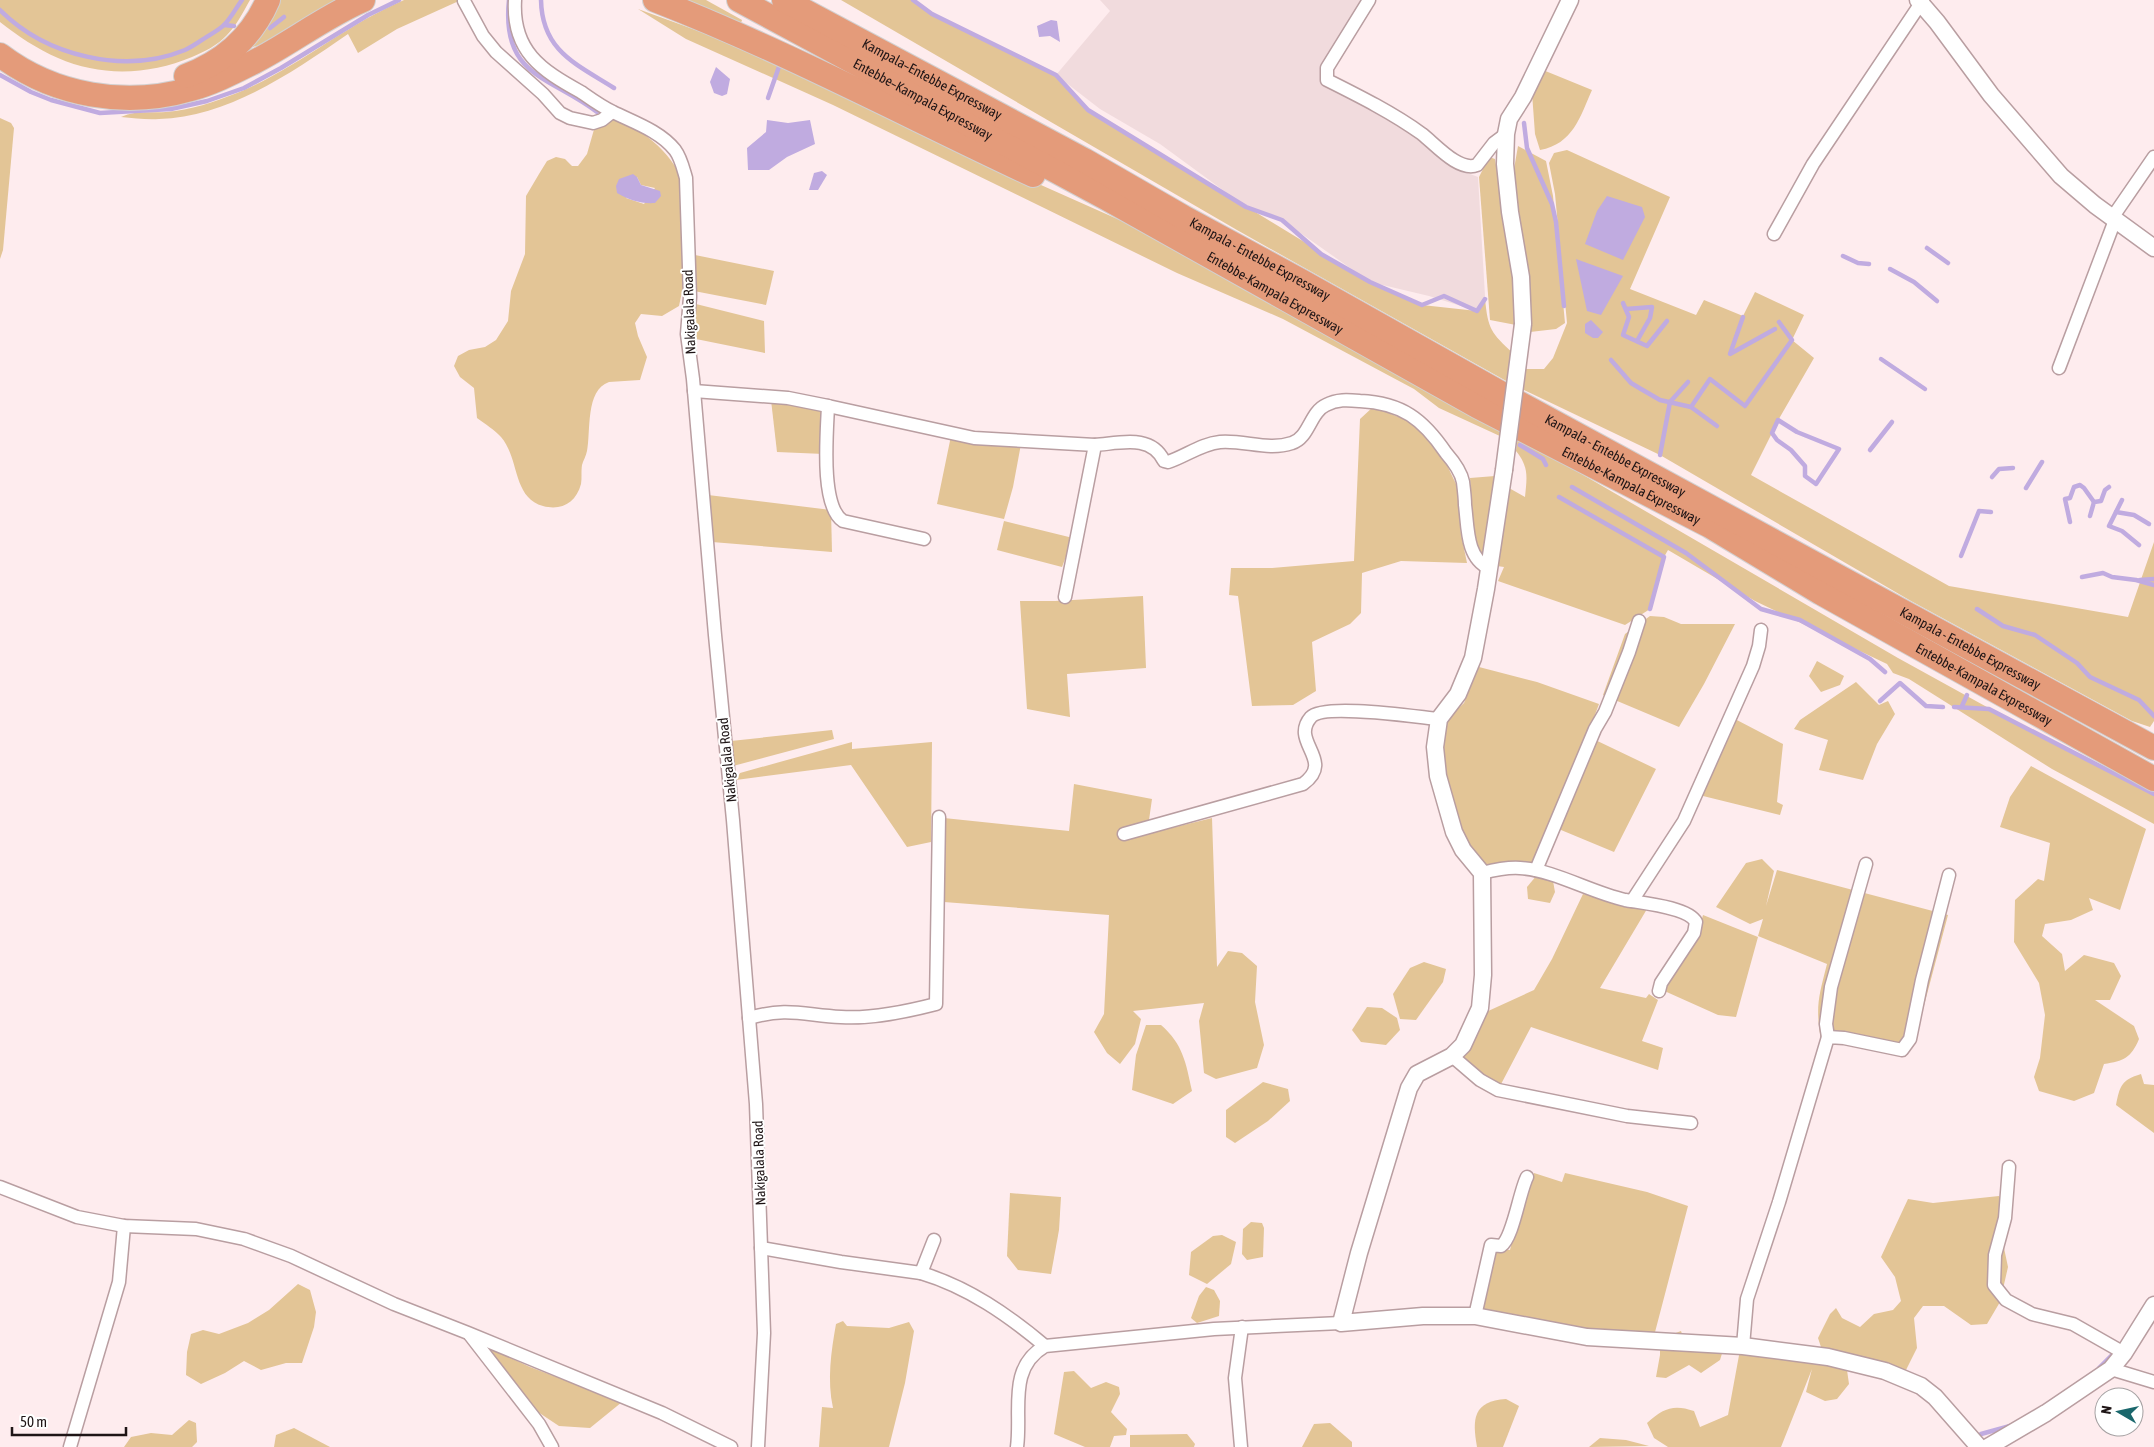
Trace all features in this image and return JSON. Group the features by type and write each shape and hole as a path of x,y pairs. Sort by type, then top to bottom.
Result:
{"highway":[{"path":"0,40 49,69 77,79 101,83 146,84 181,78 217,61 248,34 258,21 268,0"},
{"path":"0,56 33,76 74,92 115,98 162,96 191,89 218,79 259,59 344,8 363,0"},
{"path":"655,0 738,33 782,53 1061,188 1106,198"},
{"name":"Entebbe–Kampala Expressway","path":"739,0 1106,198"},
{"name":"Kampala–Entebbe Expressway","path":"784,0 1080,158"},
{"path":"815,0 1069,140 1080,158"},
{"name":"Kampala - Entebbe Expressway","path":"1080,158 1504,395 1916,617 2154,748"},
{"name":"Entebbe-Kampala Expressway","path":"1106,198 1478,406 1710,526 1821,593 2154,779"}],"street":[{"name":"Nakigalala Road","path":"515,0 519,35 525,50 540,67 612,112 631,120 662,139 674,149 681,161 686,178 690,297 687,334 694,391 749,1018 759,1161 764,1333 758,1447"},
{"path":"1370,0 1327,68 1327,80 1367,100 1419,133 1457,163 1465,167 1477,165 1494,143 1506,134"},
{"path":"1341,1323 1364,1236 1409,1088 1417,1074 1452,1056 1463,1045 1480,1008 1483,975 1482,873 1463,850 1454,832 1444,803 1438,776 1435,748 1439,719 1458,694 1473,658 1504,470 1523,324 1522,277 1510,212 1505,164 1506,134 1509,119 1523,97 1570,0"},
{"path":"1774,234 1813,164 1911,19 1921,1 1991,95 2047,162 2076,190 2154,248"},
{"path":"464,2 483,36 496,52 543,94 560,113 570,118 593,123 602,120 612,112"},
{"path":"2059,368 2114,219 2154,157"},
{"path":"694,391 788,398 974,438 1095,445 1128,442 1149,444 1156,448 1164,461 1168,462 1214,443 1223,442 1277,447 1295,442 1309,427 1316,413 1324,405 1338,400 1381,402 1421,421 1453,462 1462,480 1473,555 1481,565 1489,568"},
{"path":"828,406 827,465 830,496 836,515 843,521 924,540"},
{"path":"1065,597 1095,445"},
{"path":"1536,870 1595,729 1605,712 1639,621"},
{"path":"1632,901 1684,821 1752,666 1759,646 1761,630"},
{"path":"1124,834 1303,784 1313,777 1316,766 1305,738 1306,726 1312,716 1322,711 1386,713 1439,719"},
{"path":"749,1018 780,1011 842,1018 906,1011 936,1004 939,817"},
{"path":"1743,1346 1744,1321 1749,1292 1782,1194 1828,1038 1826,1024 1831,987 1866,864"},
{"path":"1482,873 1519,868 1536,870 1598,893 1680,911 1693,916 1696,922 1694,933 1660,983 1659,991"},
{"path":"1828,1038 1844,1038 1902,1050 1910,1039 1922,980 1949,875"},
{"path":"1452,1056 1480,1080 1498,1090 1627,1116 1692,1123"},
{"path":"2009,1166 2005,1218 1995,1255 1994,1285 2006,1300 2032,1314 2072,1324 2124,1353"},
{"path":"1475,1316 1491,1245 1501,1246 1508,1239 1522,1186 1527,1177"},
{"path":"0,1187 77,1217 124,1226 196,1229 244,1240 291,1256 394,1304 662,1413 731,1447"},
{"path":"70,1447 119,1282 124,1226"},
{"path":"921,1274 934,1240"},
{"path":"761,1248 921,1274 951,1284 979,1297 1019,1324 1045,1346"},
{"path":"1988,1447 2046,1414 2111,1369 2124,1353 2154,1305"},
{"path":"1017,1447 1018,1395 1021,1377 1026,1362 1035,1352 1045,1346 1242,1327 1341,1323 1423,1316 1475,1316 1587,1338 1743,1346 1828,1357 1886,1371 1911,1381 1935,1397 1979,1447"},
{"path":"1241,1447 1235,1378 1242,1327"},
{"path":"468,1333 539,1424 552,1447"},
{"path":"2111,1369 2154,1382"}],"shaded area":[{"path":"0,0 250,0 231,31 211,48 197,55 159,67 142,70 108,71 74,64 58,58 21,37 0,22"},
{"path":"275,0 347,0 274,40 250,47"},
{"path":"404,0 461,0 397,29 358,53 348,34 305,63 259,90 210,110 185,116 159,119 121,117 137,113 184,109 237,93 280,72 361,22"},
{"path":"670,0 706,0 742,20 739,29"},
{"path":"841,0 914,0 938,16 1056,75 1088,110 1370,282 1422,305 1477,311 1485,299 1489,324 1492,330 1513,353 1508,382 1237,230"},
{"path":"1100,0 1369,0 1324,70 1323,85 1376,111 1412,132 1457,169 1478,177 1485,296 1477,311 1429,296 1370,282 1282,220 1246,207 1160,144 1100,109 1056,75 1110,11"},
{"path":"638,9 756,52 1032,181 1196,254 1504,431 1502,437 1439,408 1414,389 1283,319 1177,273 833,105 686,39"},
{"path":"1051,20 1057,21 1060,42 1050,36 1039,37 1037,26"},
{"path":"716,67 730,79 727,94 722,96 714,93 710,82"},
{"path":"1543,70 1592,90 1579,119 1568,135 1551,147 1540,150 1535,134 1532,93"},
{"path":"0,118 11,123 14,128 3,250 0,259"},
{"path":"610,119 621,122 643,133 663,150 671,160 682,181 684,282 679,306 662,316 641,314 635,323 647,357 640,380 609,382 601,386 596,393 590,412 587,451 582,465 579,491 572,501 567,504 550,507 533,501 526,495 507,446 499,434 477,418 474,388 460,377 454,366 458,356 469,350 485,347 496,340 508,321 511,291 525,254 526,196 547,161 556,157 565,159 572,166 578,166 587,154 595,126","holes":["637,177 641,185 655,188 644,204 626,198"]},
{"path":"767,120 788,123 810,120 815,144 787,157 769,170 748,170 747,148 766,132"},
{"path":"1518,146 1546,161 1553,196 1565,323 1556,329 1530,332 1530,288 1515,187 1514,169"},
{"path":"1567,150 1670,197 1630,289 1696,315 1704,300 1743,316 1755,292 1804,315 1792,340 1814,358 1780,417 1751,475 1949,586 2128,617 2154,542 2154,721 2150,727 2132,721 1911,601 1660,455 1522,389 1526,369 1544,369 1553,358 1567,323 1555,194 1549,163 1554,153"},
{"path":"1489,157 1495,159 1515,283 1516,325 1490,320 1479,177"},
{"path":"822,171 827,175 818,190 809,190 814,173"},
{"path":"633,174 641,185 660,191 661,196 655,203 635,201 617,193 616,186 619,179"},
{"path":"1607,196 1642,207 1645,217 1623,260 1585,244 1597,211"},
{"path":"695,255 774,271 766,305 694,291"},
{"path":"1576,259 1623,276 1601,315 1587,311"},
{"path":"696,304 764,321 765,353 691,338 692,306"},
{"path":"1591,320 1603,332 1598,338 1593,338 1585,333 1585,324"},
{"path":"771,400 819,408 823,412 824,454 777,452"},
{"path":"1373,407 1419,425 1443,457 1457,486 1461,534 1467,563 1401,561 1362,573 1361,613 1350,624 1312,642 1316,691 1293,705 1252,706 1238,596 1229,595 1231,568 1272,568 1354,561 1360,419"},
{"path":"951,436 996,446 1021,444 1013,487 1004,519 937,504"},
{"path":"1518,437 1898,658 2056,745 2093,761 2154,794 2154,824 2052,769 1909,679 1893,673 1887,664 1755,601 1668,550 1664,557 1650,609 1625,625 1498,581 1504,567 1497,566 1509,488 1525,497 1526,473 1523,462 1516,451"},
{"path":"1495,476 1482,558 1474,541 1470,478"},
{"path":"708,495 831,510 832,552 712,542"},
{"path":"1004,521 1073,538 1062,567 997,550"},
{"path":"1143,596 1146,668 1067,674 1070,717 1027,709 1020,601"},
{"path":"1650,616 1664,617 1681,624 1735,624 1679,727 1603,695 1625,634"},
{"path":"1817,661 1844,676 1840,685 1821,692 1809,676"},
{"path":"1479,667 1537,682 1599,704 1587,736 1656,769 1614,852 1549,825 1534,866 1484,868 1457,825 1443,771 1443,730 1452,714 1464,703"},
{"path":"1856,682 1879,705 1888,701 1895,714 1877,744 1863,780 1819,770 1828,740 1794,729 1800,720"},
{"path":"1733,718 1783,744 1777,802 1783,805 1780,815 1699,795"},
{"path":"832,730 834,739 733,766 731,741"},
{"path":"852,742 852,749 932,742 931,842 907,847 851,765 736,780 740,773"},
{"path":"2031,766 2146,829 2120,910 2089,898 2093,910 2071,920 2045,924 2042,936 2062,954 2065,971 2084,955 2114,963 2121,976 2110,1000 2095,1000 2134,1026 2139,1039 2130,1054 2122,1060 2104,1064 2094,1093 2074,1101 2039,1091 2034,1077 2040,1058 2045,1015 2039,983 2014,942 2015,900 2038,879 2044,881 2050,843 2000,827 2010,797"},
{"path":"1074,784 1152,799 1147,834 1212,818 1217,967 1228,951 1242,953 1257,966 1255,1002 1264,1045 1257,1068 1216,1079 1204,1073 1199,1021 1204,1003 1133,1011 1141,1019 1135,1044 1120,1064 1107,1053 1094,1032 1104,1014 1109,915 944,902 944,818 1069,831"},
{"path":"1762,859 1774,871 1766,906 1777,870 1948,915 1913,1047 1835,1035 1822,1045 1818,1012 1821,986 1827,964 1758,936 1763,919 1750,924 1716,907 1746,863"},
{"path":"1537,875 1553,881 1555,892 1550,903 1528,899 1527,887"},
{"path":"1583,894 1647,909 1600,988 1646,998 1649,994 1658,1000 1642,1041 1663,1048 1658,1070 1531,1027 1499,1088 1462,1058 1486,1012 1534,990 1552,959"},
{"path":"1703,915 1758,937 1736,1017 1718,1015 1660,989 1697,936"},
{"path":"1424,962 1446,969 1443,982 1416,1020 1400,1019 1393,994 1410,968"},
{"path":"1367,1007 1382,1008 1397,1018 1400,1030 1386,1045 1361,1042 1352,1030"},
{"path":"1146,1025 1161,1025 1174,1039 1185,1063 1192,1091 1173,1104 1132,1090 1136,1055"},
{"path":"2141,1074 2144,1084 2154,1085 2154,1133 2116,1105 2120,1088 2125,1081"},
{"path":"1263,1082 1288,1089 1290,1101 1268,1121 1235,1143 1226,1137 1226,1110"},
{"path":"1534,1173 1562,1182 1565,1173 1647,1192 1688,1206 1654,1336 1565,1328 1479,1310 1493,1248 1510,1250 1526,1186"},
{"path":"1010,1193 1061,1197 1059,1230 1051,1274 1018,1270 1007,1256"},
{"path":"1999,1196 2008,1210 2000,1229 2008,1267 2000,1302 1987,1324 1971,1325 1944,1306 1923,1306 1914,1318 1917,1348 1906,1370 1821,1347 1818,1338 1830,1314 1836,1308 1842,1318 1860,1327 1874,1314 1893,1310 1901,1301 1895,1277 1881,1257 1908,1199 1933,1203"},
{"path":"1251,1222 1262,1223 1264,1228 1263,1257 1247,1260 1242,1254 1243,1229"},
{"path":"1222,1235 1236,1242 1231,1264 1207,1284 1189,1275 1191,1252 1213,1236"},
{"path":"298,1284 310,1290 316,1312 314,1327 302,1363 286,1363 261,1370 244,1361 225,1373 201,1384 186,1375 187,1352 191,1334 203,1330 219,1334 248,1323 269,1310"},
{"path":"1206,1287 1214,1290 1220,1301 1219,1316 1197,1323 1191,1318 1199,1296"},
{"path":"843,1321 847,1326 889,1328 909,1322 914,1331 905,1383 889,1447 819,1447 822,1407 833,1408 830,1387 831,1355 836,1324"},
{"path":"1681,1331 1686,1346 1724,1347 1720,1360 1701,1373 1689,1365 1666,1378 1656,1377 1660,1355 1660,1339"},
{"path":"487,1347 530,1367 622,1402 590,1428 559,1426 538,1412"},
{"path":"1740,1350 1846,1363 1849,1384 1837,1399 1825,1401 1806,1392 1812,1369 1781,1447 1668,1447 1654,1438 1647,1423 1658,1414 1669,1409 1680,1408 1694,1411 1700,1427 1728,1415"},
{"path":"1074,1371 1091,1388 1106,1382 1119,1387 1120,1394 1111,1412 1127,1429 1126,1435 1114,1436 1110,1447 1085,1447 1054,1434 1064,1372"},
{"path":"1506,1399 1519,1406 1503,1447 1477,1447 1475,1420 1477,1413 1487,1403"},
{"path":"189,1420 196,1423 197,1442 192,1447 124,1447 131,1437 151,1433 172,1435"},
{"path":"1330,1423 1352,1442 1352,1447 1302,1447 1314,1424"},
{"path":"294,1428 330,1447 274,1447 276,1435"},
{"path":"1187,1434 1195,1444 1194,1447 1130,1447 1130,1435"},
{"path":"1600,1438 1626,1440 1649,1446 1589,1447"}],"waterway":[{"path":"0,10 19,26 40,39 63,49 87,57 137,61 161,57 193,46 224,25 242,0"},
{"path":"0,75 31,92 51,100 100,113 171,109 207,101 244,88 281,68 368,15 399,0"},
{"path":"509,0 509,25 513,45 521,60 546,81 597,112"},
{"path":"541,0 547,32 555,44 574,63 614,88"},
{"path":"913,0 932,14 1056,75 1088,110 1246,207 1282,220 1321,254 1370,282 1422,305 1444,296 1477,311 1485,299"},
{"path":"270,28 284,17"},
{"path":"224,25 234,26"},
{"path":"768,98 781,61"},
{"path":"1524,123 1527,148 1552,204 1556,222 1564,306"},
{"path":"1927,248 1948,263"},
{"path":"1843,256 1858,263 1869,264"},
{"path":"1890,269 1914,282 1937,301"},
{"path":"1623,303 1629,317 1623,335 1647,346 1667,321"},
{"path":"1626,309 1652,307 1650,318 1637,341"},
{"path":"1743,317 1730,354 1775,329"},
{"path":"1691,407 1710,379 1745,406 1792,340 1779,322"},
{"path":"1881,359 1925,389"},
{"path":"1611,360 1631,383 1660,400 1691,407 1717,426"},
{"path":"1660,455 1670,402 1688,382"},
{"path":"1778,420 1797,432 1839,449 1816,484 1805,476 1805,466 1772,433 1778,420"},
{"path":"1870,450 1892,422"},
{"path":"1520,445 1543,459 1546,465"},
{"path":"2026,488 2042,462"},
{"path":"1992,477 1999,469 2013,468"},
{"path":"2070,522 2065,499 2070,498 2074,487 2080,485 2094,502"},
{"path":"1572,487 1686,553 1761,609 1800,620 1870,659 1885,672"},
{"path":"2090,516 2094,502 2101,501 2105,490 2109,487"},
{"path":"1559,497 1664,557 1650,609"},
{"path":"2122,500 2109,526 2122,531 2139,545"},
{"path":"1961,556 1979,511 1991,512"},
{"path":"2116,512 2134,515 2149,524"},
{"path":"2082,577 2103,573 2112,577 2136,580 2154,585"},
{"path":"2140,580 2154,579"},
{"path":"1977,609 2003,626 2035,635 2077,663 2090,677 2139,700 2154,716"},
{"path":"1880,701 1900,683 1926,706 1943,707"},
{"path":"1962,706 1967,695"},
{"path":"1954,707 1989,709 2154,794"},
{"path":"2099,1368 2112,1355"},
{"path":"1981,1434 2010,1426"}]}
